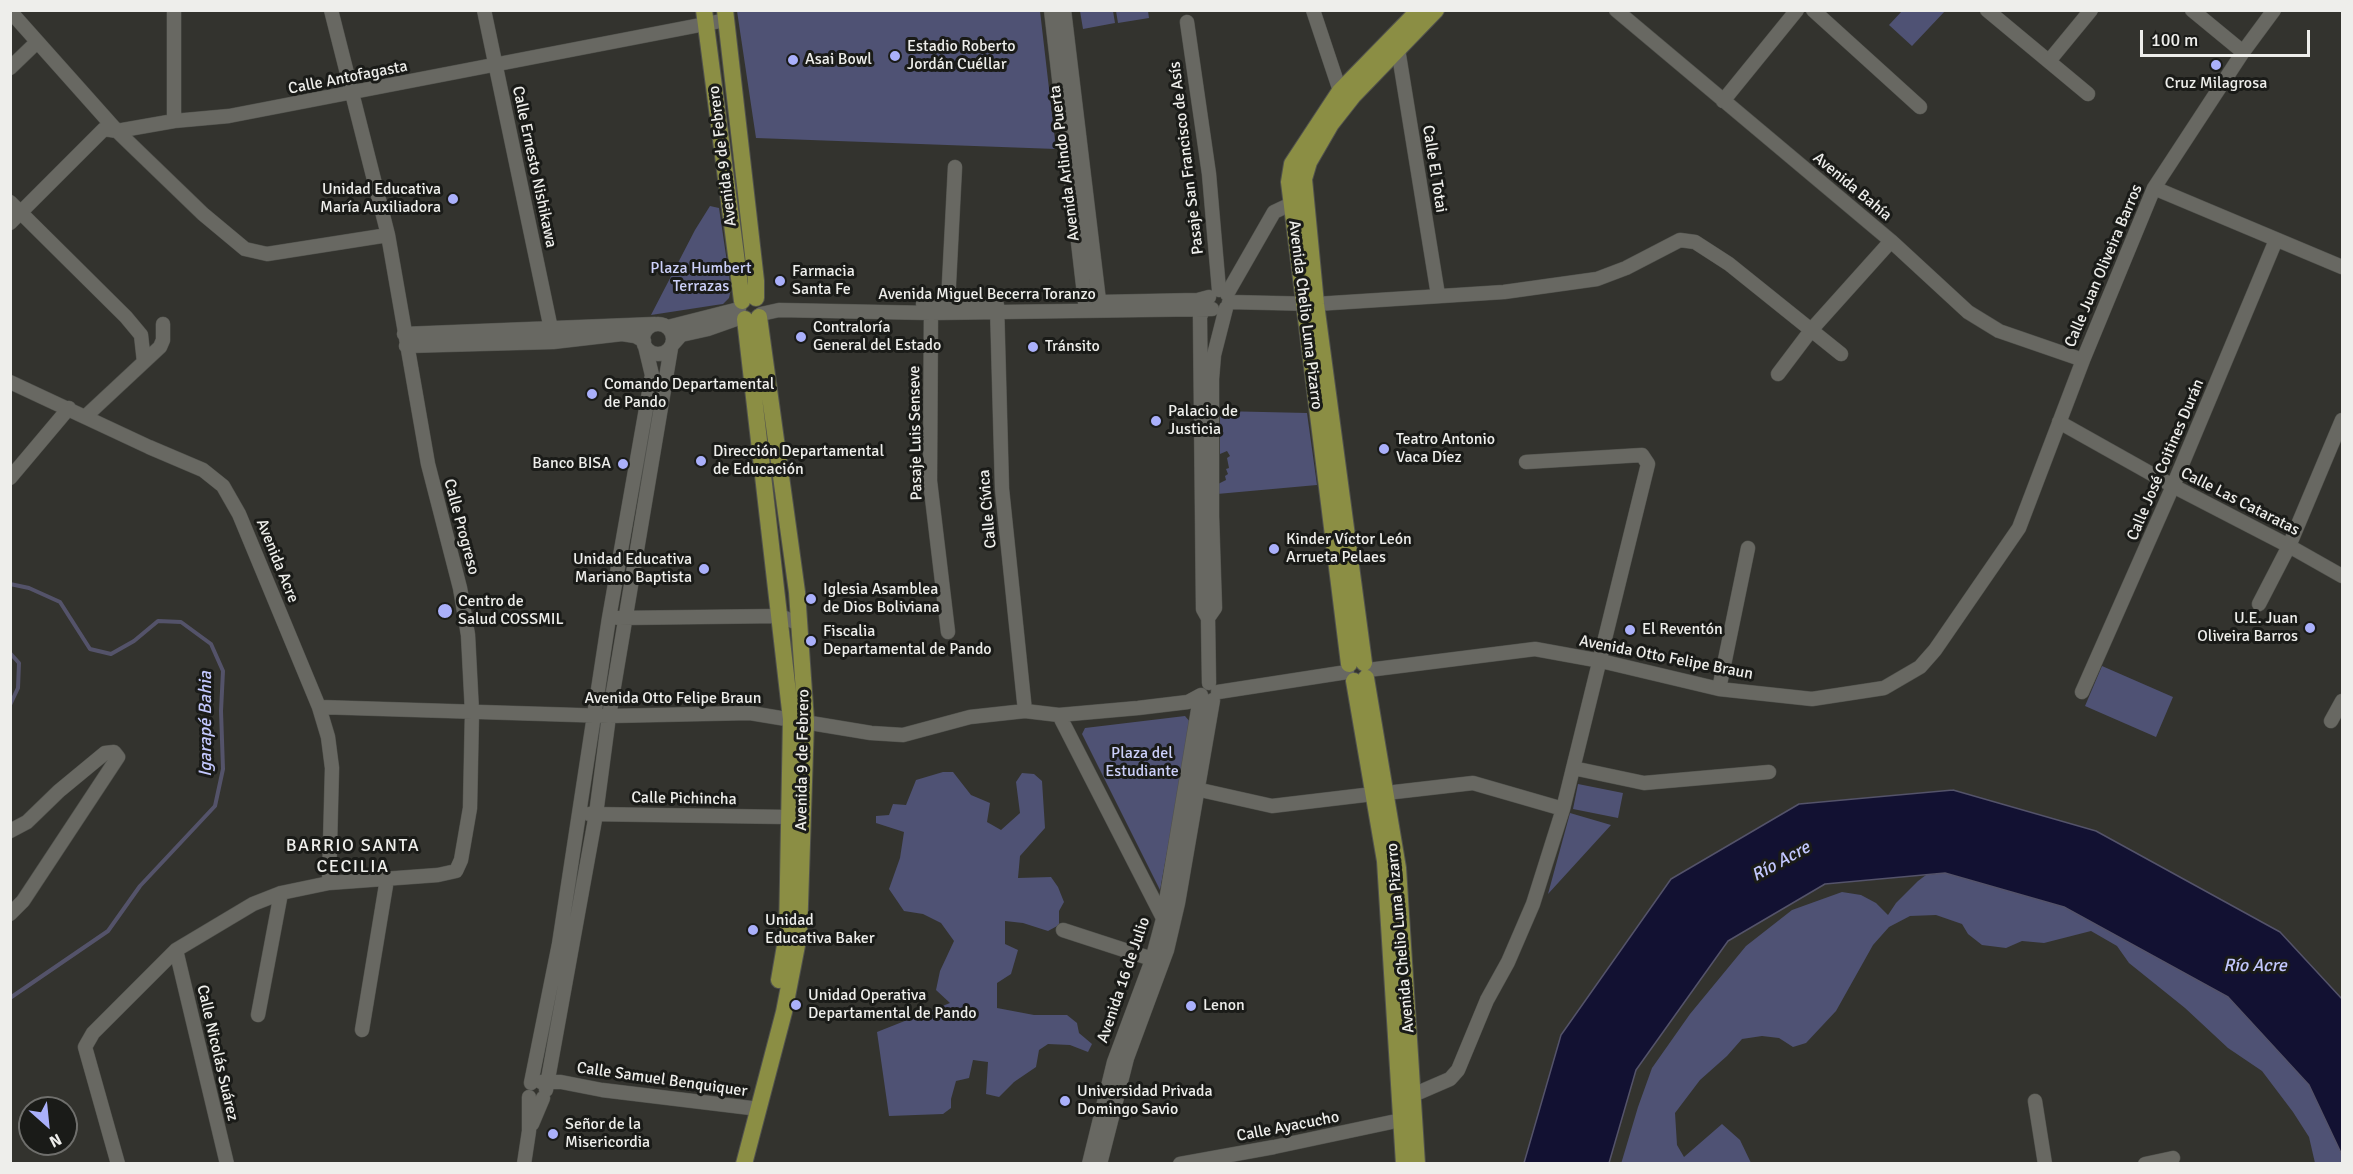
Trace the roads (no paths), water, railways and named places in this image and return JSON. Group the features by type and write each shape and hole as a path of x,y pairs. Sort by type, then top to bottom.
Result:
{"main road":[{"name":"Avenida Chelio Luna Pizarro","path":"1417,1164 1398,868 1379,793 1358,671 1298,203 1289,182 1292,164 1340,91 1419,10"},
{"name":"Avenida Chelio Luna Pizarro","path":"1298,203 1309,162 1331,124 1353,96 1436,10"},
{"name":"Avenida 9 de Febrero","path":"725,15 756,281 750,309 780,616 799,720 788,817 787,934 744,1164"},
{"name":"Avenida 9 de Febrero","path":"705,17 800,624 799,935 784,1012 754,1109 734,1164"},
{"name":"Avenida Chelio Luna Pizarro","path":"1379,793 1404,1164"}],"street":[{"path":"174,10 174,122"},
{"name":"Calle Progreso","path":"118,1164 85,1047 93,1032 176,950 253,904 281,893 329,883 438,875 456,871 459,866 470,808 472,712 468,635 460,588 428,464 388,235 331,10"},
{"name":"Calle Ernesto Nishikawa","path":"484,10 551,329"},
{"name":"Avenida Arlindo Puerta","path":"1051,10 1092,306"},
{"name":"Avenida Arlindo Puerta","path":"1064,10 1092,306"},
{"path":"1313,10 1340,91"},
{"name":"Avenida Bahía","path":"1616,10 1891,241 1968,312 1999,331 2083,360"},
{"path":"1723,101 1797,10"},
{"path":"1813,10 1920,107"},
{"path":"1987,10 2088,94"},
{"path":"2049,61 2091,10"},
{"path":"2192,10 2243,52"},
{"name":"Calle Juan Oliveira Barros","path":"2059,422 2154,188 2243,52 2274,10"},
{"path":"10,11 117,131 203,214 245,249 267,254 388,235"},
{"name":"Calle Antofagasta","path":"10,223 104,129 117,131 229,116 352,94 495,66 705,17 725,15"},
{"name":"Pasaje San Francisco de Asís","path":"1187,22 1209,174 1217,302"},
{"path":"10,68 37,42"},
{"name":"Calle El Totai","path":"1398,49 1438,295"},
{"path":"948,303 955,167"},
{"path":"2154,188 2343,267"},
{"path":"10,202 126,317 141,335 144,362"},
{"name":"Avenida 16 de Julio","path":"1089,1164 1114,1062 1152,959 1168,923 1196,789 1209,694 1208,618 1203,609 1200,326 1274,212 1298,203"},
{"name":"Avenida Miguel Becerra Toranzo","path":"405,340 631,324 662,326 750,309 1092,306 1198,300 1310,304 1504,292 1597,279 1626,268 1680,240 1695,242 1729,264 1841,354"},
{"name":"Calle José Coitines Durán","path":"2082,692 2173,486 2276,240"},
{"path":"1778,374 1812,329 1891,241"},
{"name":"Avenida Miguel Becerra Toranzo","path":"1092,306 1181,310 1217,302"},
{"name":"Avenida 16 de Julio","path":"1208,618 1215,608 1212,379 1217,302"},
{"name":"Avenida Miguel Becerra Toranzo","path":"931,308 948,303 997,307"},
{"name":"Calle Cívica","path":"997,307 1002,489 1024,711"},
{"name":"Pasaje Luis Senseve","path":"931,308 930,481 948,632"},
{"name":"Avenida Miguel Becerra Toranzo","path":"672,346 681,335 708,329 750,309"},
{"path":"1181,310 1191,311 1200,326"},
{"path":"86,416 160,347 163,340 163,324"},
{"path":"524,1164 529,1131 544,1087 596,814 609,716 672,346 673,335 662,326 647,329 644,344 652,375 609,618 559,944 544,1087"},
{"path":"405,340 553,342 622,334 635,336 648,350 657,354 672,346"},
{"name":"Avenida Acre","path":"10,382 203,470 223,486 239,514 319,707 328,737 333,768 329,883"},
{"path":"10,478 69,408"},
{"path":"2259,604 2289,546 2343,420"},
{"name":"Calle Las Cataratas","path":"2059,422 2173,486 2343,576"},
{"name":"Avenida Otto Felipe Braun","path":"319,707 594,716 750,714 871,733 903,735 970,717 1024,711 1059,715 1188,702 1209,694 1358,671 1535,649 1601,661 1719,688 1812,699 1856,694 1884,688 1920,668 1935,650 2019,528 2059,422"},
{"path":"1413,1095 1450,1079 1458,1070 1487,1000 1508,962 1533,904 1563,809 1648,464 1642,455 1526,462"},
{"path":"1719,688 1748,548"},
{"path":"609,618 780,616 800,624"},
{"name":"Avenida 16 de Julio","path":"1100,1164 1126,1058 1167,950 1168,923 1198,710 1209,694"},
{"path":"2331,721 2343,701"},
{"path":"1059,715 1168,923"},
{"path":"10,831 27,822 59,791 105,753 114,752 118,756 23,902 10,914"},
{"path":"1573,768 1644,783 1769,772"},
{"path":"1196,789 1272,806 1473,783 1563,809"},
{"name":"Calle Pichincha","path":"580,814 788,817"},
{"path":"362,1030 387,879"},
{"path":"258,1015 281,893"},
{"path":"1063,930 1152,959"},
{"name":"Calle Nicolás Suárez","path":"176,950 227,1164"},
{"name":"Calle Samuel Benquiquer","path":"544,1087 602,1090 754,1109"},
{"path":"2035,1101 2045,1164"},
{"name":"Calle Ayacucho","path":"1180,1164 1401,1120"},
{"path":"2145,1164 2173,1158"}],"water":[{"name":"Río Acre","path":"1953,790 2096,831 2280,932 2342,999 2342,1155 2309,1085 2228,997 2064,907 1945,873 1825,884 1728,941 1636,1070 1609,1163 1524,1163 1561,1035 1671,879 1799,804"}],"waterway":[{"name":"Igarapé Bahia","path":"10,584 29,588 60,602 90,649 111,654 134,641 158,621 181,622 211,644 223,671 221,711 223,769 215,806 140,886 108,931 10,998"},
{"name":"Igarapé Bahia","path":"10,653 19,663 18,688 10,705"}],"place":[{"name":"Estadio Roberto Jordán Cuéllar","path":"895,56"},
{"name":"Asai Bowl","path":"793,60"},
{"name":"Cruz Milagrosa","path":"2216,65"},
{"name":"Unidad Educativa María Auxiliadora","path":"453,199"},
{"name":"Farmacia Santa Fe","path":"780,281"},
{"name":"Contraloría General del Estado","path":"801,337"},
{"name":"Tránsito","path":"1033,347"},
{"name":"Comando Departamental de Pando","path":"592,394"},
{"name":"Palacio de Justicia","path":"1156,421"},
{"name":"Teatro Antonio Vaca Díez","path":"1384,449"},
{"name":"Dirección Departamental de Educación","path":"701,461"},
{"name":"Banco BISA","path":"623,464"},
{"name":"Kinder Víctor León Arrueta Pelaes","path":"1274,549"},
{"name":"Unidad Educativa Mariano Baptista","path":"704,569"},
{"name":"Iglesia Asamblea de Dios Boliviana","path":"811,599"},
{"name":"Centro de Salud COSSMIL","path":"445,611"},
{"name":"U.E. Juan Oliveira Barros","path":"2310,628"},
{"name":"El Reventón","path":"1630,630"},
{"name":"Fiscalia Departamental de Pando","path":"811,641"},
{"name":"Unidad Educativa Baker","path":"753,930"},
{"name":"Unidad Operativa Departamental de Pando","path":"796,1005"},
{"name":"Lenon","path":"1191,1006"},
{"name":"Universidad Privada Domingo Savio","path":"1065,1101"},
{"name":"Señor de la Misericordia","path":"553,1134"}],"district":[{"name":"BARRIO SANTA CECILIA","path":"353,856"}],"park label":[{"name":"Plaza Humbert Terrazas","path":"701,278"},
{"name":"Plaza del Estudiante","path":"1142,763"}]}
